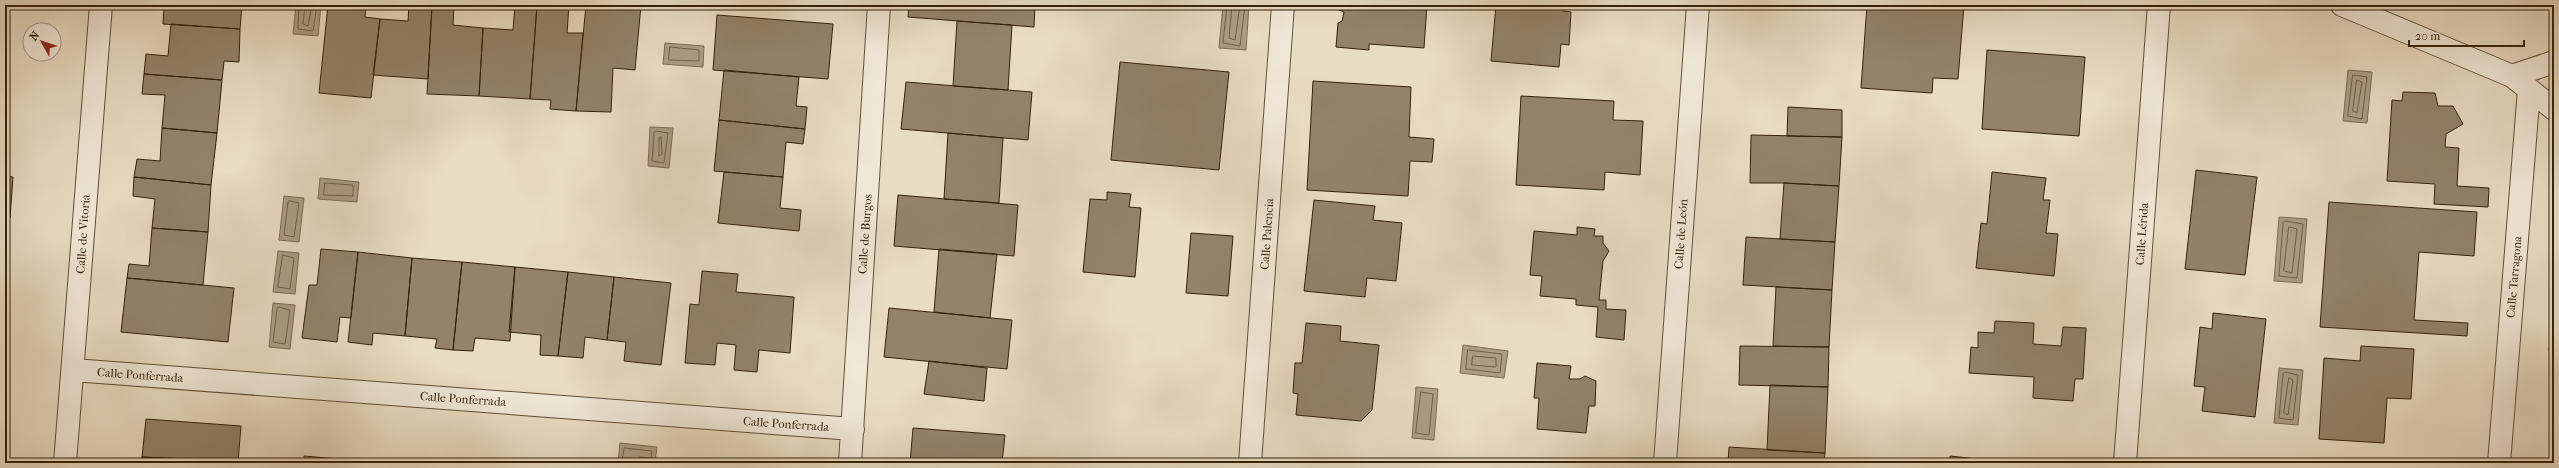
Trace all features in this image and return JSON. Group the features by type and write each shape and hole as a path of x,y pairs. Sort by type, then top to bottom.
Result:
{"street":[{"name":"Calle de Vitoria","path":"65,463 101,5"},
{"name":"Calle de Burgos","path":"850,463 879,5"},
{"name":"Calle Palencia","path":"1250,463 1283,5"},
{"name":"Calle de León","path":"1665,463 1698,5"},
{"name":"Calle Lérida","path":"2125,463 2159,5"},
{"path":"2342,5 2512,76 2554,109"},
{"path":"2512,76 2554,62"},
{"name":"Calle Tarragona","path":"2499,463 2529,90"},
{"name":"Calle Ponferrada","path":"72,370 853,429"}],"water":[{"path":"296,5 321,5 318,36 293,34"},
{"path":"1223,5 1249,5 1246,50 1219,48"},
{"path":"665,43 704,46 703,67 663,64"},
{"path":"2348,70 2372,72 2367,123 2343,121"},
{"path":"650,127 673,128 669,168 648,166"},
{"path":"320,178 359,182 357,202 318,199"},
{"path":"284,196 304,198 299,242 279,240"},
{"path":"2279,217 2307,219 2302,283 2274,281"},
{"path":"278,251 299,253 295,294 273,292"},
{"path":"273,303 295,305 290,349 269,347"},
{"path":"1463,345 1508,351 1504,378 1460,373"},
{"path":"2279,368 2303,370 2298,425 2274,423"},
{"path":"1416,387 1438,389 1434,440 1412,438"},
{"path":"620,443 657,447 655,462 640,460 640,463 618,463"}],"building":[{"path":"242,5 240,29 163,24 164,6 154,6"},
{"path":"328,5 366,5 365,17 380,19 371,98 319,93"},
{"path":"409,5 432,5 428,79 373,75 380,19 408,21"},
{"path":"432,5 454,5 453,25 483,28 479,96 427,94"},
{"path":"515,5 537,5 530,99 479,96 483,28 513,30"},
{"path":"537,5 569,5 567,33 583,33 576,111 550,109 551,100 530,99"},
{"path":"586,5 641,5 635,70 613,68 611,112 576,111"},
{"path":"909,5 1035,5 1034,27 908,17"},
{"path":"1335,5 1427,5 1424,48 1369,44 1369,50 1336,47 1338,23 1342,21 1344,12 1337,9"},
{"path":"1496,5 1563,5 1563,11 1571,12 1569,45 1561,44 1559,67 1491,61"},
{"path":"1867,5 1964,5 1958,79 1933,78 1932,93 1861,88"},
{"path":"717,15 833,24 828,79 713,70"},
{"path":"957,21 1012,25 1008,90 953,86"},
{"path":"171,24 240,29 239,62 224,61 222,80 144,74 146,54 168,56"},
{"path":"1987,50 2085,57 2079,136 1982,129"},
{"path":"1120,62 1229,72 1219,170 1111,160"},
{"path":"724,70 799,77 796,106 807,107 805,129 719,120"},
{"path":"144,74 222,80 217,133 162,128 165,95 142,94"},
{"path":"1313,81 1411,87 1409,137 1434,139 1432,162 1410,161 1408,196 1307,190"},
{"path":"906,82 1032,92 1028,140 901,129"},
{"path":"2403,92 2435,93 2438,106 2453,106 2463,124 2446,134 2445,147 2459,148 2457,186 2489,188 2488,207 2434,204 2435,184 2387,181 2392,100 2402,101"},
{"path":"1521,96 1614,101 1613,120 1643,121 1640,175 1605,172 1604,190 1516,185"},
{"path":"1788,107 1842,110 1842,137 1787,136"},
{"path":"719,120 805,129 803,144 786,142 783,177 714,171"},
{"path":"162,128 217,133 211,185 134,177 137,159 160,161"},
{"path":"948,133 1003,138 999,203 944,199"},
{"path":"1751,135 1842,137 1839,186 1750,183"},
{"path":"2196,170 2257,177 2245,275 2185,269"},
{"path":"724,172 783,177 780,208 801,210 799,231 718,223"},
{"path":"1992,172 2046,178 2043,200 2050,200 2046,233 2058,234 2054,276 1976,268 1981,223 1987,224"},
{"path":"5,176 13,177 10,218 5,218"},
{"path":"134,177 211,185 208,232 152,228 155,199 133,196"},
{"path":"1784,183 1839,186 1835,242 1780,239"},
{"path":"1107,192 1131,194 1129,207 1141,208 1135,277 1083,272 1090,199 1107,200"},
{"path":"898,195 1018,205 1014,256 894,246"},
{"path":"1314,200 1375,206 1373,220 1402,223 1396,281 1367,278 1365,297 1304,291"},
{"path":"2329,202 2477,212 2474,256 2419,252 2414,320 2468,323 2467,336 2320,327"},
{"path":"1577,227 1595,229 1594,236 1603,236 1603,243 1609,251 1603,261 1599,300 1606,300 1606,309 1626,310 1624,340 1596,337 1598,307 1576,305 1576,299 1540,296 1542,276 1530,275 1534,231 1577,235"},
{"path":"152,228 208,232 203,285 127,278 129,264 149,266"},
{"path":"1191,233 1233,236 1228,296 1186,293"},
{"path":"1746,237 1835,242 1832,290 1743,285"},
{"path":"321,249 358,252 351,318 340,317 337,342 302,338 309,285 317,285"},
{"path":"939,249 997,254 990,318 934,312"},
{"path":"358,252 412,258 405,336 373,333 372,345 348,342"},
{"path":"412,258 462,262 453,350 435,348 437,339 405,336"},
{"path":"462,262 515,267 510,341 475,338 473,351 453,350"},
{"path":"515,267 568,272 558,356 540,355 541,335 509,332"},
{"path":"702,271 738,274 736,292 794,297 790,353 759,350 757,372 734,370 736,345 717,343 715,365 685,363 690,304 699,305"},
{"path":"568,272 614,277 607,340 585,337 583,358 558,356"},
{"path":"614,277 671,283 661,365 624,361 626,342 607,340"},
{"path":"127,278 234,288 228,342 121,332"},
{"path":"1776,287 1832,290 1829,347 1773,346"},
{"path":"889,308 1012,320 1007,369 884,357"},
{"path":"2213,313 2266,319 2255,417 2202,411 2205,387 2194,386 2200,327 2212,329"},
{"path":"1995,321 2034,323 2033,344 2061,346 2063,327 2086,328 2083,379 2075,379 2073,401 2033,398 2034,377 1969,373 1971,347 1978,348 1978,332 1994,333"},
{"path":"1306,323 1341,326 1340,341 1379,345 1372,410 1361,421 1296,415 1298,394 1293,393 1295,363 1302,363"},
{"path":"2552,323 2554,323 2554,352 2549,351"},
{"path":"1740,346 1829,347 1828,387 1739,385"},
{"path":"2361,346 2414,349 2411,399 2387,398 2384,443 2319,439 2324,358 2360,361"},
{"path":"929,361 987,368 984,401 924,394"},
{"path":"1537,363 1571,366 1569,379 1580,379 1585,376 1596,381 1595,406 1589,406 1586,433 1537,429 1539,398 1534,398"},
{"path":"1770,385 1828,387 1825,453 1767,450"},
{"path":"2554,401 2554,433 2550,433"},
{"path":"146,419 241,426 238,462 142,457"},
{"path":"913,428 1005,435 1002,463 910,463"},
{"path":"1729,447 1825,453 1824,463 1728,463"},
{"path":"304,456 339,459 338,463 304,463"},
{"path":"1950,456 1977,459 1977,463 1950,463"},
{"path":"142,457 224,461 224,463 141,463"}]}
